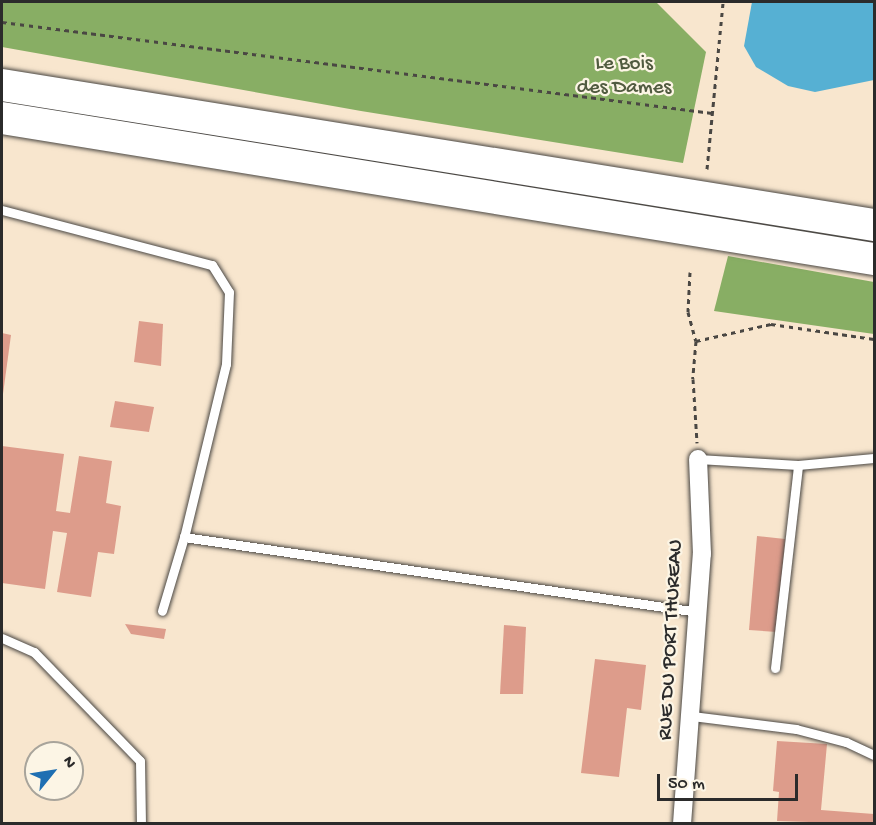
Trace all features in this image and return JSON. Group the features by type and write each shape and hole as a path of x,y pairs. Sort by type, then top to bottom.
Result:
{"highway":[{"path":"2,85 874,225"},
{"path":"2,118 874,259"}],"street":[{"name":"RUE DU PORT THUREAU","path":"682,824 692,716 702,554 698,459"}],"lane":[{"path":"2,210 212,266 229,292 226,364 184,537 162,611"},
{"path":"698,459 798,465 874,458"},
{"path":"775,668 798,465"},
{"path":"184,537 698,612"},
{"path":"2,638 34,652 140,761 141,824"},
{"path":"692,716 796,729 846,742 874,755"}],"path":[{"path":"707,169 723,2"},
{"path":"2,22 712,113"},
{"path":"690,272 688,312 696,341 693,379 698,459"},
{"path":"696,341 771,324 874,339"}],"green space":[{"name":"Le Bois des Dames","path":"2,2 656,2 706,52 683,163 361,111 2,47"},
{"path":"728,256 874,282 874,334 714,311"}],"water":[{"path":"752,2 874,2 874,80 815,92 788,86 756,67 744,46"}],"building":[{"path":"139,321 163,324 161,366 134,362"},
{"path":"2,333 11,335 3,394 2,394"},
{"path":"115,401 154,407 149,432 110,427"},
{"path":"2,446 64,454 56,511 70,513 79,456 112,461 106,503 121,506 114,554 98,552 91,597 57,592 67,533 53,531 45,589 2,583"},
{"path":"757,536 785,539 777,632 749,630"},
{"path":"125,624 166,629 164,639 131,634"},
{"path":"504,625 526,627 523,694 500,694"},
{"path":"595,659 646,665 641,710 627,708 619,777 581,773"},
{"path":"777,741 827,744 821,810 874,814 874,824 777,821 779,792 773,791"}]}
